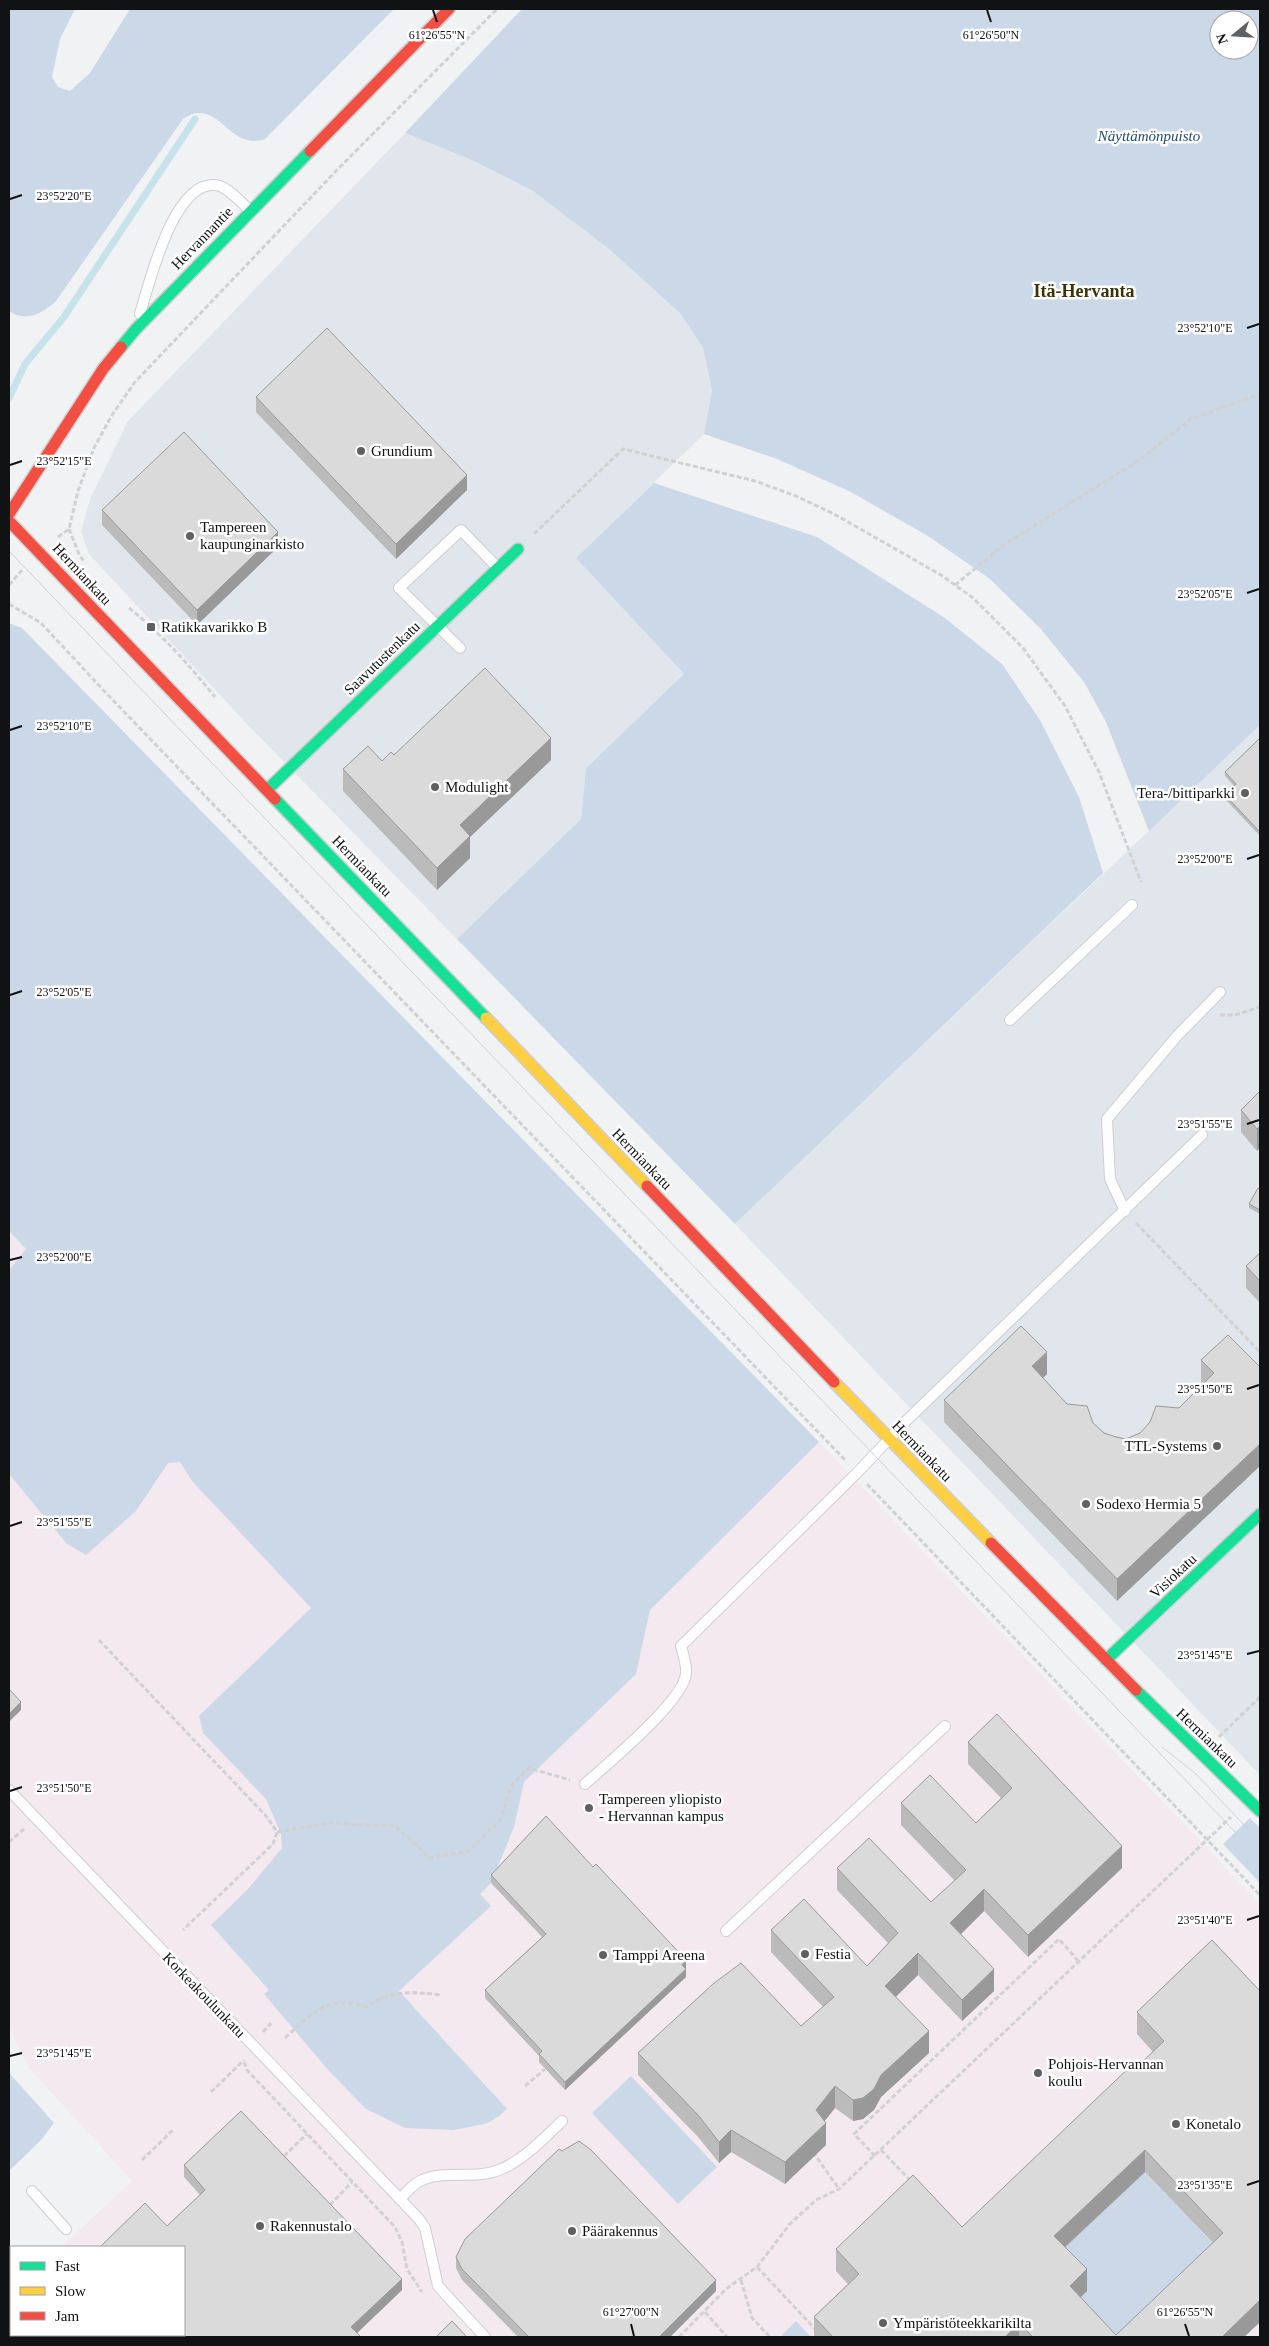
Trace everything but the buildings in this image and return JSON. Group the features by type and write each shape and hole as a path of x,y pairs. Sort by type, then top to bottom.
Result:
{"street":[{"name":"Hervannantie","path":"9,514 103,368 136,330 250,210 449,9"},
{"name":"Hermiankatu","path":"9,520 889,1439 1106,1660 1260,1811"},
{"name":"Saavutustenkatu","path":"268,789 518,549"},
{"name":"Visiokatu","path":"1106,1660 1260,1514"}],"lane":[{"path":"136,330 163,243 184,201 201,188 210,185 219,186 226,189 250,210"},
{"path":"460,648 399,588 461,530 498,568"},
{"path":"1010,1020 1132,905"},
{"path":"1125,1211 1110,1178 1107,1119 1177,1036 1220,992"},
{"path":"585,1784 640,1733 678,1693 687,1673 681,1646 857,1473 889,1439 1202,1135"},
{"path":"726,1931 945,1726"},
{"name":"Korkeakoulunkatu","path":"9,1790 400,2199 425,2228 438,2286 485,2337"},
{"path":"400,2199 420,2182 430,2178 488,2173 500,2170 524,2156 562,2121"},
{"path":"32,2191 66,2229"}],"path":[{"path":"9,585 40,551 69,528 78,491 94,448 112,414 135,382 336,171 497,9"},
{"path":"955,585 1006,544 1138,461 1191,420 1260,394"},
{"path":"518,549 623,449 755,481 796,496 834,514 941,575 992,616 1023,648 1065,706 1099,772 1141,882"},
{"path":"9,604 41,623 106,693 857,1473 1260,1895"},
{"path":"1202,1012 1235,1015 1260,1007"},
{"path":"1125,1211 1260,1352"},
{"path":"99,1640 267,1817 277,1832"},
{"path":"1219,1738 1260,1697"},
{"path":"277,1832 329,1823 395,1826 430,1858 469,1851 501,1819 511,1786 529,1768 585,1784"},
{"path":"679,2337 726,2289 757,2267 790,2224 816,2200 839,2189 875,2156 1251,1801"},
{"path":"183,1930 273,1844 277,1832"},
{"path":"875,2156 854,2134 1059,1939 1080,1962"},
{"path":"285,2038 315,2011 330,2003 355,2002 366,2006 380,1997 409,1992 442,1995"},
{"path":"211,2092 244,2060 251,2044 271,2024"},
{"path":"244,2060 246,2070 395,2228 402,2242 407,2269 427,2299"},
{"path":"525,2086 545,2069"},
{"path":"142,2160 174,2129"},
{"path":"284,2156 307,2134"},
{"path":"881,2150 914,2185"},
{"path":"813,2152 839,2189"},
{"path":"330,2205 352,2182"},
{"path":"757,2267 818,2331 822,2327"},
{"path":"741,2280 752,2318 770,2337"},
{"path":"705,2312 727,2337"}],"shaded area":[{"path":"405,133 474,161 533,191 609,249 680,313 703,348 712,390 704,434 576,558 684,674 586,768 581,819 457,939 246,723 89,554 81,531 90,499 128,421"},
{"path":"1260,725 1260,1775 735,1224"},
{"name":"Tampereen yliopisto - Hervannan kampus","path":"9,1231 26,1249 636,1674 650,1610 819,1442 1260,1904 1260,2337 40,2337 38,2336 185,2336 185,2246 62,2246 132,2181 29,2068 16,2044 9,2023"}],"green space":[{"path":"9,9 75,9 60,39 52,77 58,87 70,91 90,73 130,9 394,9 265,139 254,141 245,139 206,114 195,113 183,119 56,301 40,313 22,316 15,315 9,311"},
{"name":"Näyttämönpuisto","path":"522,9 1260,9 1260,725 1149,831 1106,722 1084,682 1040,628 990,579 928,536 849,491 777,459 704,434 712,390 703,348 680,313 609,249 533,191 474,161 405,133"},
{"path":"654,483 817,537 945,618 1002,664 1040,720 1079,797 1103,873 735,1224 457,939 581,819 586,768 684,674 576,558"},
{"path":"9,623 22,628 819,1442 650,1610 636,1674 524,1782 514,1827 491,1883 480,1894 491,1906 399,1991 507,2109 488,2123 453,2130 405,2128 366,2109 329,2071 264,1994 269,1990 211,1925 248,1889 282,1848 281,1834 266,1799 203,1733 199,1716 311,1608 192,1481 180,1462 168,1463 136,1511 86,1555 67,1544 9,1474 9,1270 26,1249 9,1231"},
{"path":"1250,1818 1260,1828 1260,1883 1223,1844"},
{"path":"9,2070 11,2075 54,2123 41,2140 9,2171"},
{"path":"631,2076 717,2167 678,2204 592,2113"},
{"path":"1135,2161 1231,2263 1136,2337 1098,2337 1045,2248"},
{"path":"796,2321 811,2337 784,2337 782,2335"}],"waterway":[{"path":"9,398 25,364 64,317 195,119"}],"tram line":[{"path":"9,551 1260,1858"},
{"path":"1162,1747 1195,1773 1260,1842"}],"traffic: fast":[{"path":"121,347 136,329 310,151"},
{"path":"268,789 518,549"},
{"path":"275,799 486,1018"},
{"path":"1106,1660 1260,1514"},
{"path":"1136,1690 1260,1811"}],"traffic: slow":[{"path":"486,1018 647,1186"},
{"path":"834,1382 991,1543"}],"traffic: jam":[{"path":"310,151 449,9"},
{"path":"9,514 103,369 121,347"},
{"path":"9,521 275,799"},
{"path":"647,1186 834,1382"},
{"path":"991,1543 1136,1690"}],"place":[{"name":"Grundium","path":"361,451"},
{"name":"Tampereen kaupunginarkisto","path":"190,536"},
{"name":"Ratikkavarikko B","path":"151,627"},
{"name":"Modulight","path":"435,787"},
{"name":"Tera-/bittiparkki","path":"1245,793"},
{"name":"TTL-Systems","path":"1217,1446"},
{"name":"Sodexo Hermia 5","path":"1086,1504"},
{"name":"Tampereen yliopisto - Hervannan kampus","path":"589,1808"},
{"name":"Festia","path":"805,1954"},
{"name":"Tamppi Areena","path":"603,1955"},
{"name":"Pohjois-Hervannan koulu","path":"1038,2073"},
{"name":"Konetalo","path":"1176,2124"},
{"name":"Rakennustalo","path":"260,2226"},
{"name":"Päärakennus","path":"572,2231"},
{"name":"Ympäristöteekkarikilta","path":"883,2323"}],"district":[{"name":"Itä-Hervanta","path":"1084,291"}]}
